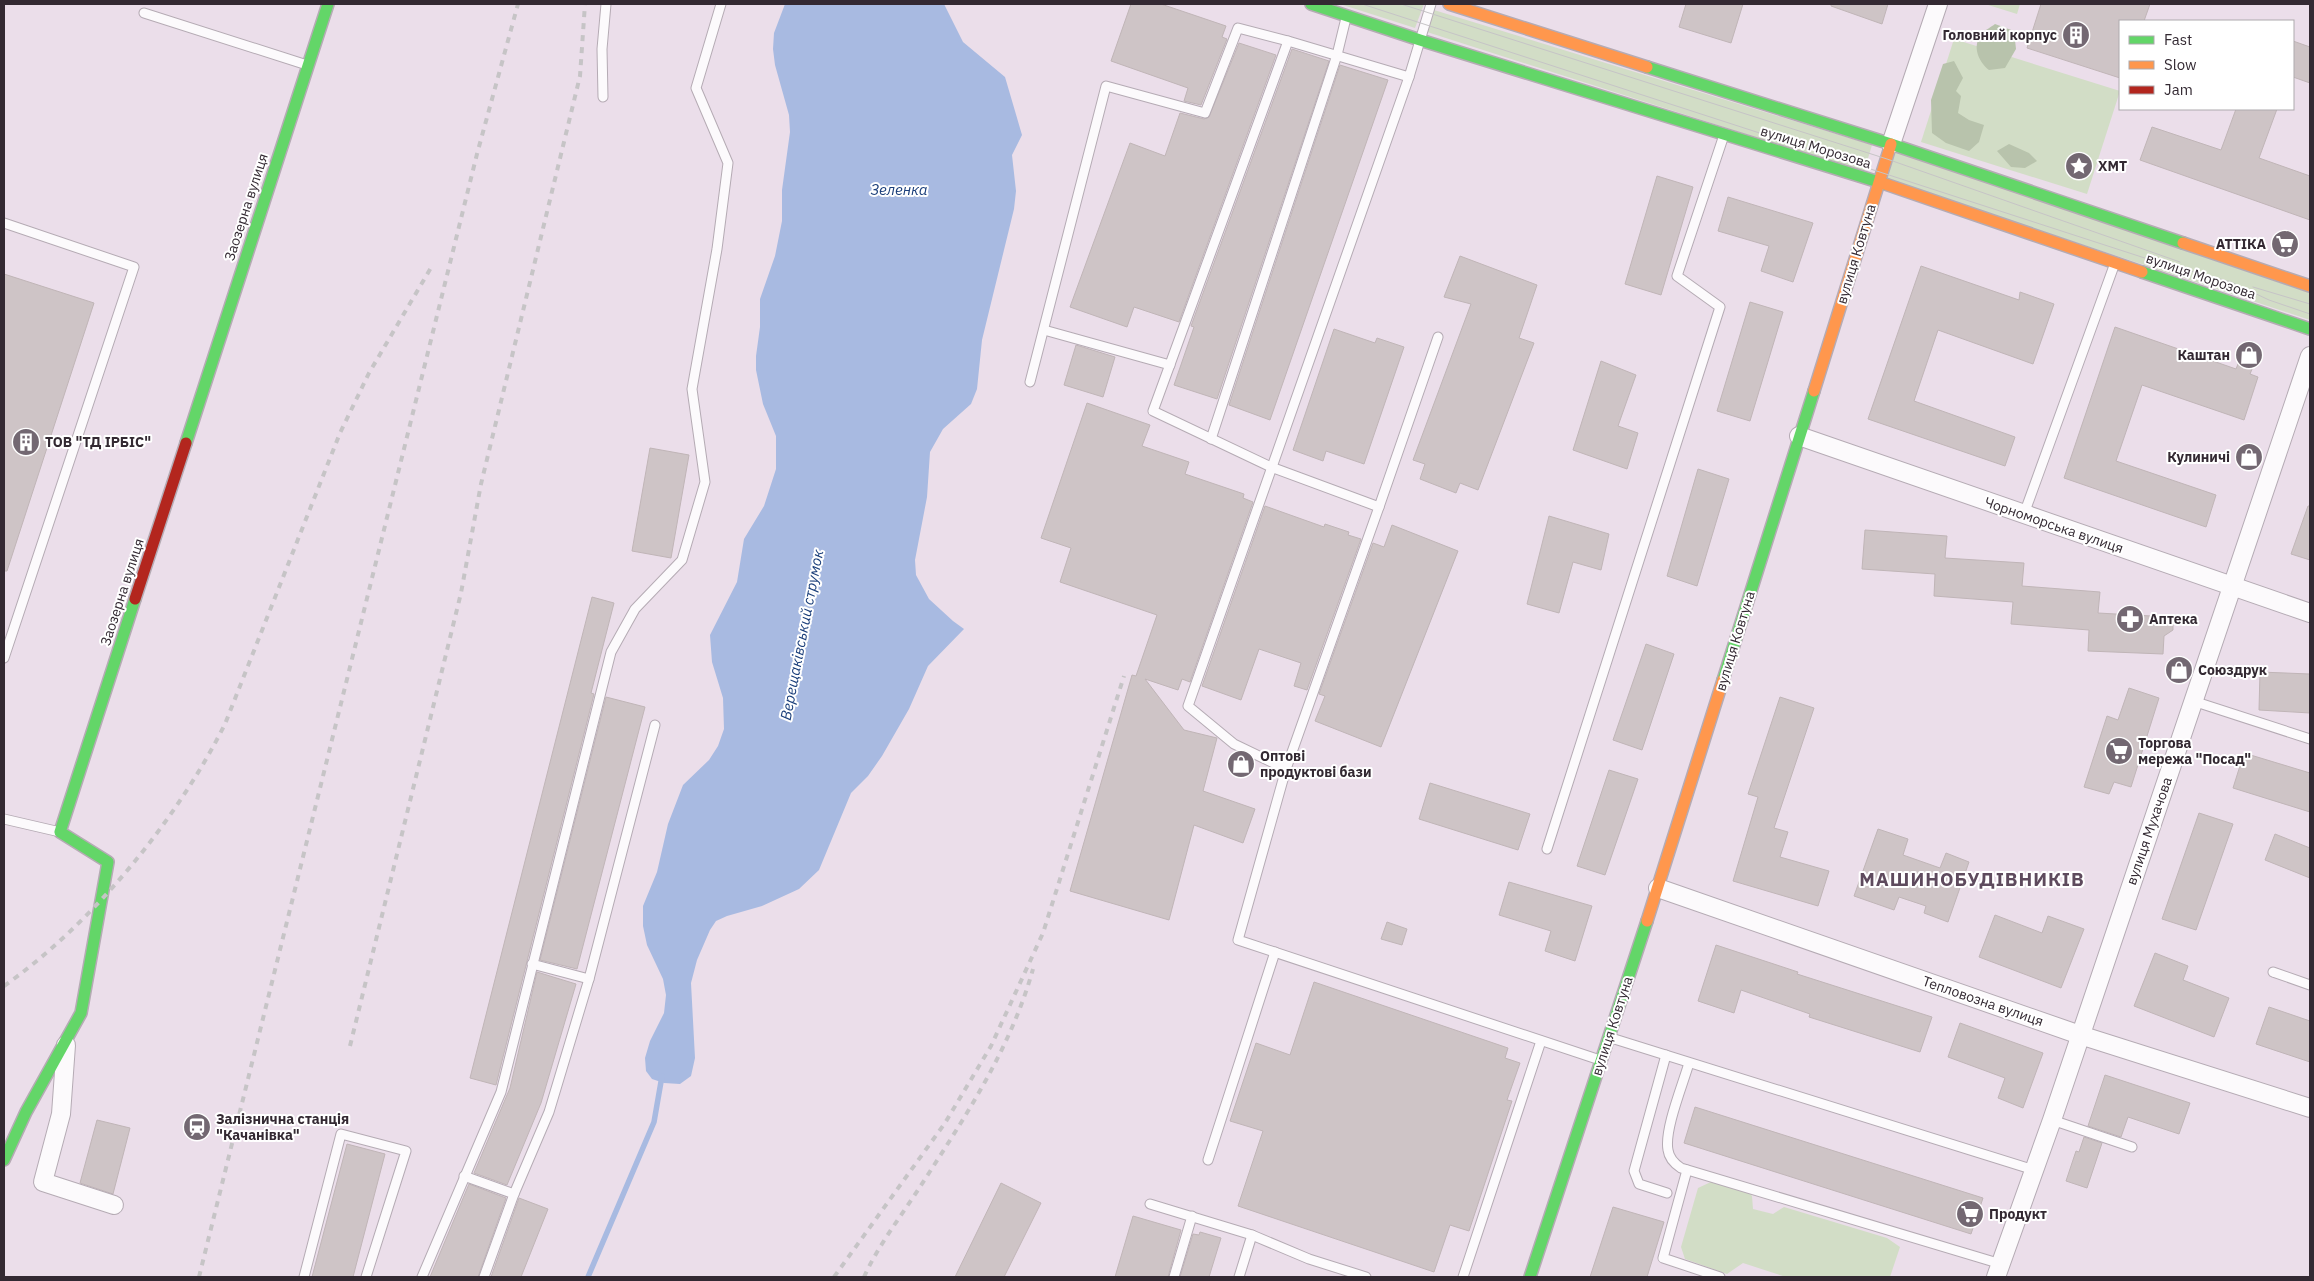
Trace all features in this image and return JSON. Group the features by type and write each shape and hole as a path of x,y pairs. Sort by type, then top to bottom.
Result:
{"street":[{"name":"Заозерна вулиця","path":"60,832 328,4"},
{"name":"вулиця Морозова","path":"1311,4 1420,40 1879,182 2310,329"},
{"name":"вулиця Морозова","path":"1449,4 1891,144 2310,286"},
{"name":"вулиця Ковтуна","path":"1530,1277 1658,888 1891,144 1938,4"},
{"name":"вулиця Мухачова","path":"1999,1271 2052,1120 2310,356"},
{"name":"Чорноморська вулиця","path":"1799,436 2310,613"},
{"path":"4,1160 26,1112 81,1012 108,862 60,832"},
{"name":"Тепловозна вулиця","path":"1658,888 2080,1035 2310,1108"},
{"path":"66,1039 61,1114 43,1182 114,1205"}],"lane":[{"path":"604,96 602,49 606,4"},
{"path":"422,1277 501,1092 611,652 635,609 682,560 706,482 692,389 717,249 728,163 696,88 721,4"},
{"path":"1286,769 1234,744 1188,706 1432,4"},
{"path":"144,13 308,65"},
{"path":"1211,439 1337,55 1346,16"},
{"path":"1030,382 1106,86 1205,113 1238,28 1408,77"},
{"path":"1288,41 1153,411 1271,467 1379,507"},
{"path":"1547,849 1720,308 1677,276 1724,135"},
{"path":"4,224 134,267 4,658"},
{"path":"2024,514 2115,263"},
{"path":"1044,330 1170,364"},
{"path":"1438,337 1286,769 1238,940 1600,1060"},
{"path":"2193,701 2310,739"},
{"path":"484,1277 514,1194 549,1112 589,979 655,725"},
{"path":"4,819 60,832"},
{"path":"1208,1160 1275,952"},
{"path":"532,964 589,979"},
{"path":"2273,972 2310,985"},
{"path":"1608,1037 2034,1170"},
{"path":"1463,1277 1541,1040"},
{"path":"1666,1055 1634,1171 1639,1184 1667,1193"},
{"path":"1689,1063 1670,1126 1667,1144 1672,1160 1687,1170 1999,1271"},
{"path":"2052,1120 2132,1147"},
{"path":"304,1277 341,1134 406,1151 366,1277"},
{"path":"1687,1170 1663,1258 1720,1277"},
{"path":"464,1176 514,1194"},
{"path":"1150,1204 1252,1235 1309,1259 1366,1277"},
{"path":"1174,1277 1192,1216"},
{"path":"1239,1277 1252,1235"}],"green space":[{"path":"1340,4 1424,4 1415,28"},
{"path":"1985,4 2020,4 2017,14"},
{"path":"1434,10 1872,145 1864,172 1427,32"},
{"path":"1995,24 2014,31 2016,49 2005,68 1989,70 1979,58 1977,44 1983,33"},
{"path":"1954,39 2119,91 2087,194 1921,142"},
{"path":"1954,61 1963,78 1956,91 1961,96 1958,113 1969,120 1984,125 1979,142 1969,151 1946,143 1932,133 1931,100 1943,64"},
{"path":"2009,144 2029,153 2037,161 2025,168 2011,167 1997,151"},
{"path":"1893,151 2310,293 2310,320 1885,179"},
{"path":"1713,1181 1748,1191 1752,1196 1753,1209 1773,1214 1784,1207 1887,1238 1900,1247 1890,1277 1786,1277 1743,1263 1727,1274 1685,1259 1681,1247 1698,1188"}],"water":[{"name":"Зеленка","path":"785,4 944,4 963,42 1005,77 1022,135 1012,155 1016,191 1014,209 982,340 977,389 971,404 943,429 930,452 927,497 915,560 916,575 929,599 964,629 928,666 909,709 882,756 868,776 851,793 819,870 799,889 762,906 716,921 710,930 697,960 691,983 695,1058 691,1076 680,1084 664,1083 652,1079 646,1071 645,1058 650,1041 664,1013 666,995 663,979 647,945 643,926 643,906 657,872 668,824 683,785 709,760 718,746 724,729 723,698 712,662 710,635 737,582 744,539 764,506 776,469 776,436 763,404 756,370 756,356 760,327 760,299 775,256 782,221 782,190 790,132 789,115 775,65 773,49 774,33"}],"building":[{"path":"1131,4 1161,4 1226,26 1222,37 1227,39 1201,105 1184,101 1188,88 1111,61"},
{"path":"1686,4 1743,4 1731,43 1679,27"},
{"path":"1831,4 1888,4 1882,24 1831,6"},
{"name":"Головний корпус","path":"2041,4 2150,4 2144,20 2119,20 2119,78 2027,48"},
{"path":"2294,41 2310,47 2310,83 2294,77"},
{"path":"1239,43 1276,55 1179,322 1134,307 1127,327 1070,307 1130,143 1165,156 1180,113 1204,119 1209,117"},
{"path":"1292,49 1329,61 1217,399 1174,385 1194,327 1191,326"},
{"path":"1340,65 1388,80 1270,420 1229,405"},
{"path":"2236,110 2277,110 2259,158 2310,176 2310,220 2140,160 2152,127 2221,150"},
{"path":"1657,176 1693,187 1661,295 1625,284"},
{"path":"1728,197 1813,223 1793,282 1761,271 1769,246 1718,231"},
{"path":"1460,256 1537,285 1519,338 1534,343 1478,490 1460,483 1456,493 1420,479 1425,464 1413,460 1471,304 1444,297"},
{"path":"1921,266 2019,300 2020,292 2054,304 2033,364 1938,330 1914,401 2015,437 2005,466 1868,419"},
{"name":"ТОВ \"ТД ІРБІС\"","path":"4,274 94,303 7,571 4,571"},
{"path":"1750,302 1783,312 1750,421 1717,411"},
{"path":"2115,327 2236,369 2244,349 2258,354 2250,374 2258,377 2244,420 2142,385 2116,461 2216,495 2206,527 2064,478"},
{"path":"1334,329 1375,343 1377,338 1404,347 1364,464 1326,451 1323,461 1293,450"},
{"path":"1076,345 1115,357 1103,397 1064,385"},
{"path":"1601,361 1636,375 1618,426 1638,433 1627,469 1573,450"},
{"path":"1087,403 1150,425 1142,446 1189,462 1185,474 1244,494 1243,498 1253,502 1190,682 1182,679 1178,690 1145,679 1184,730 1217,738 1203,791 1255,809 1243,843 1194,825 1169,920 1070,891 1132,675 1136,676 1157,615 1060,582 1071,548 1041,538"},
{"path":"650,448 689,455 671,558 632,551"},
{"path":"1698,469 1729,479 1697,586 1667,576"},
{"path":"1265,506 1324,527 1325,524 1349,532 1348,535 1361,539 1307,690 1294,686 1301,663 1259,649 1241,700 1202,686"},
{"path":"2308,506 2310,506 2310,560 2291,554"},
{"path":"1549,516 1609,534 1601,570 1573,562 1559,613 1527,604"},
{"path":"1392,525 1458,551 1381,747 1315,721 1325,696 1319,694 1373,543 1384,547"},
{"path":"1865,530 1947,536 1945,558 2024,563 2022,586 2100,592 2098,613 2169,617 2173,621 2173,630 2164,636 2163,654 2088,651 2089,630 2011,624 2013,602 1934,596 1935,574 1862,569"},
{"path":"592,597 614,603 591,693 594,694 496,1085 470,1078"},
{"path":"1646,644 1674,654 1642,750 1613,740"},
{"path":"2174,661 2188,665 2184,680 2170,676"},
{"path":"2260,672 2310,674 2310,713 2259,710"},
{"name":"Торгова мережа \"Посад\"","path":"2129,688 2159,698 2131,787 2114,782 2109,794 2084,787 2107,716 2118,720"},
{"path":"606,697 645,707 577,969 540,960"},
{"path":"1780,697 1814,708 1774,828 1788,832 1780,857 1829,871 1818,906 1733,881 1758,797 1748,794"},
{"path":"2244,753 2310,773 2310,812 2233,788"},
{"path":"1609,770 1638,779 1605,875 1577,866"},
{"path":"1430,783 1530,814 1518,850 1419,819"},
{"path":"2199,813 2233,824 2196,930 2162,919"},
{"path":"1878,829 1908,839 1903,855 1940,868 1946,853 1969,862 1948,922 1924,913 1926,906 1899,897 1894,910 1854,896"},
{"path":"2275,834 2310,848 2310,878 2265,860"},
{"path":"1509,882 1592,906 1575,961 1545,951 1551,931 1499,915"},
{"path":"1995,915 2042,933 2048,916 2084,929 2061,988 1979,957"},
{"path":"1387,922 1407,929 1402,945 1381,939"},
{"path":"1716,945 1798,972 1797,974 1932,1017 1920,1052 1809,1017 1810,1014 1741,990 1734,1013 1698,1001"},
{"path":"2155,953 2188,966 2183,980 2229,998 2214,1037 2134,1006"},
{"path":"537,972 576,984 541,1103 507,1185 474,1173 510,1088"},
{"path":"1314,982 1508,1048 1505,1058 1520,1063 1507,1100 1512,1101 1469,1231 1450,1225 1434,1272 1238,1206 1263,1131 1230,1121 1256,1043 1290,1055"},
{"path":"2269,1007 2310,1021 2310,1062 2256,1044"},
{"path":"1960,1023 2043,1053 2023,1108 1998,1098 2005,1078 1948,1057"},
{"path":"2105,1075 2190,1103 2179,1134 2128,1117 2121,1137 2088,1126"},
{"path":"1695,1107 1983,1198 1971,1234 1684,1143"},
{"path":"97,1120 130,1128 113,1194 80,1183"},
{"path":"2084,1137 2102,1143 2087,1188 2066,1181 2076,1151 2079,1152"},
{"path":"347,1144 385,1154 353,1277 312,1277"},
{"path":"1001,1183 1041,1203 1004,1277 955,1277"},
{"path":"469,1184 506,1198 478,1277 430,1277"},
{"path":"519,1198 548,1209 521,1277 491,1277"},
{"path":"1613,1207 1664,1222 1647,1277 1590,1277"},
{"path":"1133,1216 1181,1230 1168,1277 1115,1277"},
{"path":"1200,1232 1221,1238 1209,1277 1180,1277 1193,1234 1199,1235"}],"waterway":[{"name":"Верещаківський струмок","path":"588,1277 654,1122 662,1076"}],"tram line":[{"path":"1362,4 2154,261 2231,282 2269,300 2310,314"},
{"path":"1401,4 1887,159 2180,262"},
{"path":"2253,287 2310,304"}],"railway":[{"path":"199,1277 477,154 518,4"},
{"path":"350,1046 461,593 481,484 580,76 585,4"},
{"path":"4,986 37,961 69,932 130,868 183,797 205,760 225,724 340,433 369,373 432,266"},
{"path":"834,1277 945,1123 991,1046 1043,933 1124,676"},
{"path":"864,1277 882,1243 918,1190 984,1084 1012,1028 1033,969"}],"traffic: fast":[{"path":"186,443 328,4"},
{"path":"1311,4 1420,40 1885,184"},
{"path":"1647,67 1891,144 2183,243"},
{"path":"2142,272 2310,329"},
{"path":"1723,680 1814,391"},
{"path":"4,1160 26,1112 81,1013 108,862 60,832 135,599"},
{"path":"1530,1277 1647,921"}],"traffic: slow":[{"path":"1449,4 1647,67"},
{"path":"1814,391 1891,144"},
{"path":"1885,184 2142,272"},
{"path":"2183,243 2310,286"},
{"path":"1647,921 1723,680"}],"traffic: jam":[{"path":"135,599 186,443"}],"place":[{"name":"Головний корпус","path":"2076,35"},
{"name":"ХМТ","path":"2079,166"},
{"name":"АТТІКА","path":"2285,244"},
{"name":"Каштан","path":"2249,355"},
{"name":"ТОВ \"ТД ІРБІС\"","path":"26,442"},
{"name":"Кулиничі","path":"2249,457"},
{"name":"Аптека","path":"2130,619"},
{"name":"Союздрук","path":"2179,670"},
{"name":"Торгова мережа \"Посад\"","path":"2119,751"},
{"name":"Оптові продуктові бази","path":"1241,764"},
{"name":"Залізнична станція \"Качанівка\"","path":"197,1127"},
{"name":"Продукт","path":"1970,1214"}],"district":[{"name":"МАШИНОБУДІВНИКІВ","path":"1972,879"}]}
